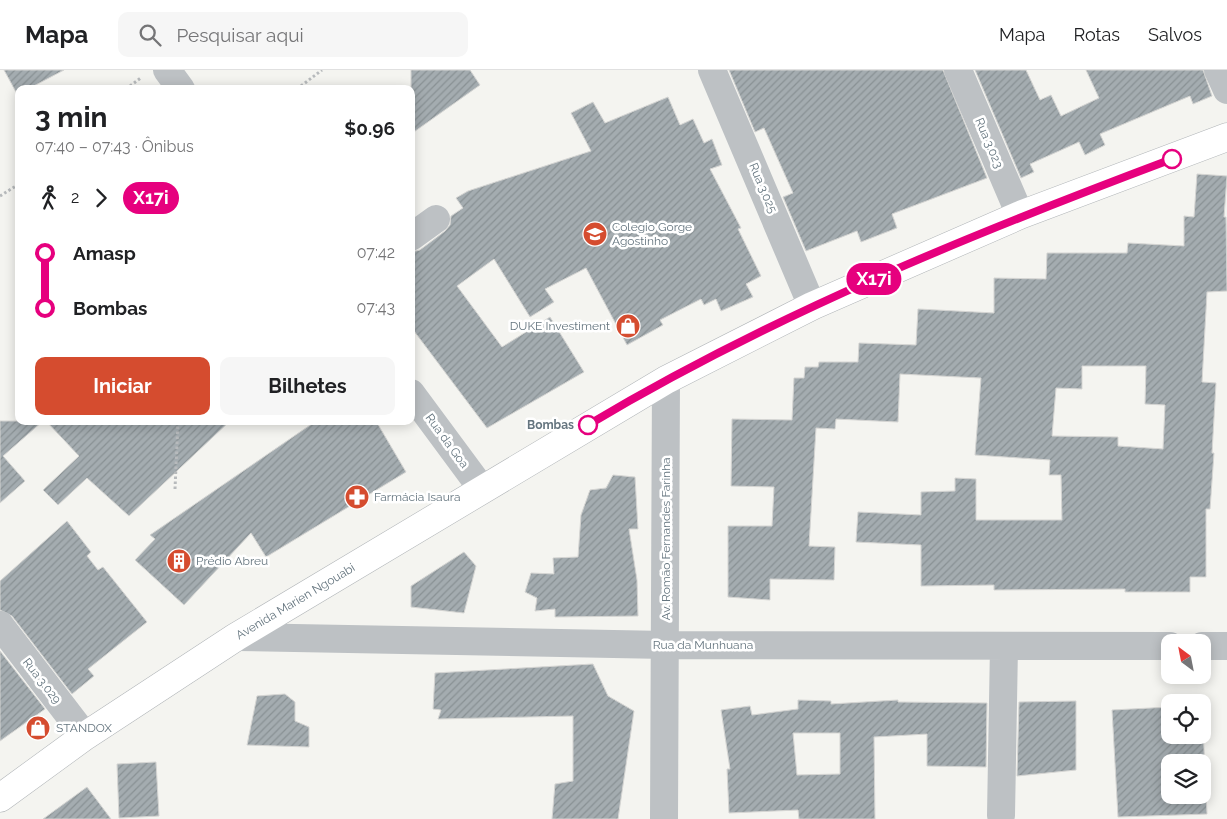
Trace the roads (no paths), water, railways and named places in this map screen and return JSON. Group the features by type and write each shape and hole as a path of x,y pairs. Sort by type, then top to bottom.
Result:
{"main road":[{"name":"Avenida Marien Ngouabi","path":"0,798 85,736 236,637 666,380 812,306 1020,216 1227,137"}],"street":[{"name":"Rua 3.025","path":"712,70 812,306"},
{"name":"Rua 3.023","path":"958,70 1020,216"},
{"path":"1218,70 1227,90"},
{"path":"156,72 175,85"},
{"path":"415,234 436,219"},
{"name":"Av. Romão Fernandes Farinha","path":"664,819 666,380"},
{"name":"Rua da Goa","path":"415,397 482,489"},
{"name":"Rua 3.029","path":"0,625 85,736"},
{"name":"Rua da Munhuana","path":"236,637 666,645 1161,646"},
{"path":"1000,815 1004,646"},
{"path":"1211,646 1227,646"}],"place":[{"name":"Colegio Gorge Agostinho","path":"595,234"},
{"name":"DUKE Investiment","path":"628,326"},
{"name":"Bombas","path":"588,425"},
{"name":"Farmácia Isaura","path":"357,497"},
{"name":"Prédio Abreu","path":"179,561"},
{"name":"STANDOX","path":"38,728"}]}
